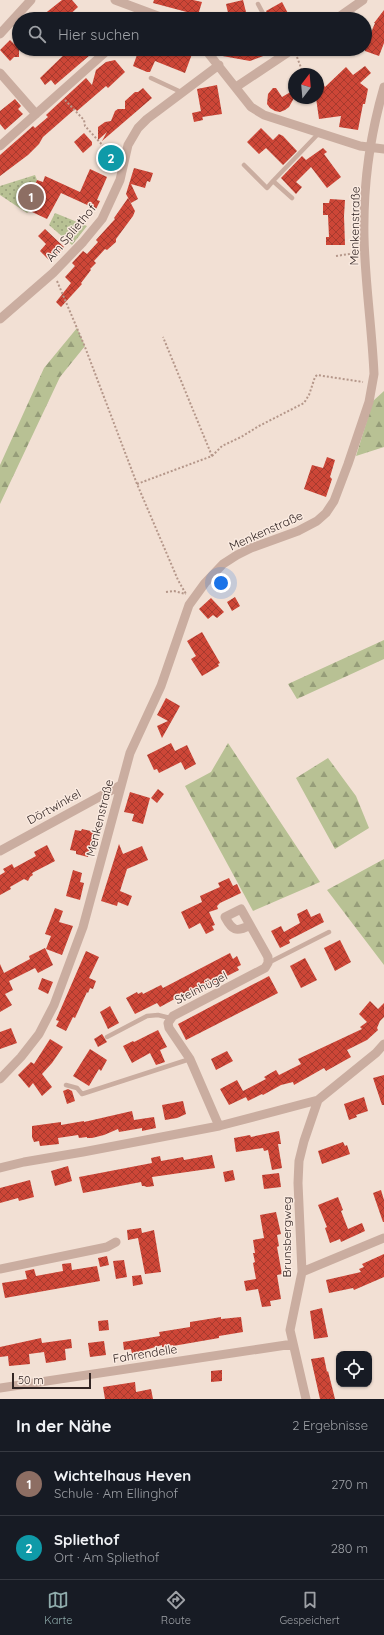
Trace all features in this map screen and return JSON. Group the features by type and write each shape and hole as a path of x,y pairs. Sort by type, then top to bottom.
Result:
{"street":[{"path":"20,12 31,0"},
{"path":"346,12 363,0"},
{"path":"119,1 148,12"},
{"path":"0,34 12,21"},
{"path":"0,146 101,56"},
{"path":"211,56 251,107 264,115 360,146 384,149"},
{"path":"236,87 280,56"},
{"name":"Am Spliethof","path":"0,319 53,273 83,242 102,219 120,180 128,144 138,128 181,92 219,65"},
{"path":"0,73 36,114"},
{"name":"Menkenstraße","path":"0,1079 21,1057 39,1034 54,1005 83,927 132,748 161,686 191,602 205,582 223,564 237,555 298,531 317,521 326,513 334,501 369,402 373,383 373,351 364,252 364,206 370,147 384,87"},
{"name":"Dörtwinkel","path":"0,851 121,785"},
{"path":"250,925 268,957 268,963"},
{"name":"Steinhügel","path":"219,1126 190,1059 169,1028 170,1018 265,968 268,963"},
{"path":"0,1168 24,1162 219,1126 318,1100 376,1053 384,1044"},
{"name":"Brunsbergweg","path":"306,1399 290,1330 302,1272 298,1182 299,1161 318,1100"},
{"path":"302,1272 384,1238"},
{"path":"0,1269 107,1247 116,1242"},
{"name":"Fahrendelle","path":"0,1388 293,1344"}],"lane":[{"path":"258,4 262,12"},
{"path":"151,78 181,92"},
{"path":"244,166 267,188 319,133"},
{"path":"273,181 292,198"},
{"path":"268,963 329,932"},
{"path":"107,1037 147,1016 158,1015 170,1018"},
{"path":"66,1085 77,1088 82,1094 190,1059"}],"path":[{"path":"300,63 302,68"},
{"path":"59,93 84,120 85,126 106,149 128,144"},
{"path":"336,256 364,252"},
{"path":"53,273 85,347 136,484 178,580 191,602"},
{"path":"163,337 212,456"},
{"path":"136,484 212,456 222,446 241,438 259,426 304,403 310,395 313,379 317,375 373,383"},
{"path":"166,592 174,591 186,594"}],"green space":[{"path":"35,175 37,180 33,189 39,191 30,211 27,213 0,195 0,186"},
{"path":"55,213 87,226 72,245 49,225"},
{"path":"77,328 85,346 60,377 0,504 0,465 44,368"},
{"path":"384,391 384,447 356,456 373,401"},
{"path":"384,640 384,659 297,699 288,684"},
{"path":"228,743 320,882 253,911 185,786 211,772"},
{"path":"328,758 356,796 369,828 335,849 296,778"},
{"path":"384,859 384,965 327,890"}],"building":[{"path":"62,0 72,0 78,7 73,12 47,12"},
{"path":"154,0 193,0 202,2 199,12 187,12 153,3"},
{"path":"243,0 246,12 228,12 226,4"},
{"path":"282,2 287,12 266,12"},
{"path":"384,10 384,43 379,56 372,54 372,30 374,23"},
{"path":"10,40 12,42 12,56 19,57 14,57 10,61 0,50"},
{"path":"63,56 89,56 55,85 51,80 45,85 40,78"},
{"path":"137,56 191,56 185,73 155,61 150,72 133,66"},
{"path":"222,56 263,56 250,61"},
{"path":"115,60 125,72 108,88 106,86 77,111 75,109 43,137 39,144 28,155 0,176 0,155 33,126 35,128 48,117 46,115 86,78 92,85 96,70 106,62"},
{"path":"365,66 371,73 360,83 368,89 365,104 363,104 358,130 339,127 341,116 319,119 317,104 324,104 324,85 325,87 346,67 353,75"},
{"path":"217,85 222,114 202,117 197,89"},
{"path":"143,88 152,98 102,141 107,132 98,140 98,127 105,122 111,121 115,111 118,109 125,109 125,101 135,92 138,92"},
{"path":"273,88 276,88 282,97 288,94 288,104 291,104 285,110 280,112 275,111 267,104 268,94"},
{"path":"15,99 21,106 18,109 23,114 5,130 0,124 0,111"},
{"path":"201,111 203,120 194,122 192,113"},
{"path":"261,128 273,140 279,134 283,136 297,151 283,165 266,148 259,154 247,142"},
{"path":"84,133 92,142 92,145 83,153 74,142"},
{"path":"323,148 327,152 324,154 341,177 327,188 311,167 296,182 302,187 296,194 281,178 302,156 306,160"},
{"path":"116,152 118,160 106,164 104,156"},
{"path":"134,168 153,173 150,182 147,181 145,188 131,184 138,199 131,203 126,194"},
{"path":"90,169 107,177 97,200 100,201 96,209 61,193 47,219 30,211 39,191 33,189 37,180 43,182 45,176 80,192"},
{"path":"128,198 135,211 133,216 116,239 116,242 107,250 105,249 94,261 96,263 90,269 91,270 81,283 82,284 61,307 56,302 71,283 65,277 75,266 72,263 83,251 87,254 98,242 96,240 115,219 114,218"},
{"path":"330,199 345,200 345,245 326,245 326,237 329,237 328,215 323,215 323,203 329,203"},
{"path":"45,229 64,247 50,261 40,251 46,244 38,236"},
{"path":"327,457 335,460 330,477 332,479 326,497 304,489 312,465 323,468"},
{"path":"235,597 240,606 232,611 227,602"},
{"path":"211,598 224,612 217,618 213,615 208,619 199,609"},
{"path":"202,632 220,663 218,664 219,666 202,676 191,659 196,656 187,641"},
{"path":"166,698 180,706 162,738 157,726 168,721 157,715"},
{"path":"171,743 175,751 187,745 196,764 185,770 181,762 159,773 157,769 154,770 147,755"},
{"path":"158,789 164,794 157,803 151,798"},
{"path":"130,792 150,798 143,824 132,821 134,814 124,812"},
{"path":"82,829 95,832 88,857 76,854 76,851 70,850 75,830 81,831"},
{"path":"119,844 123,854 142,846 148,860 127,869 120,891 132,896 128,906 118,902 117,906 101,901"},
{"path":"47,845 55,861 32,873 33,875 28,881 24,879 0,895 0,875 5,872 3,869 12,864 14,868 36,856 34,852"},
{"path":"73,870 82,873 80,882 84,883 80,900 66,896"},
{"path":"229,878 233,886 237,884 241,893 220,903 217,906 218,909 209,912 215,925 212,926 214,930 206,934 200,923 189,929 181,912 202,902 200,896 220,887 218,883"},
{"path":"55,908 63,911 59,922 73,926 62,955 46,949 51,936 45,934"},
{"path":"307,909 311,917 320,913 324,922 289,940 290,943 280,948 271,931 281,926 284,932 300,923 297,914"},
{"path":"340,940 351,962 335,971 324,948"},
{"path":"45,948 53,965 38,973 35,968 9,981 13,990 5,994 12,1005 0,1012 0,964 4,973 30,959 29,956"},
{"path":"86,951 99,957 89,978 96,981 93,989 90,988 88,993 87,992 75,1018 73,1017 66,1031 56,1026 59,1021 56,1020"},
{"path":"230,953 233,959 237,956 241,965 237,967 239,970 184,998 182,995 160,1007 157,1003 135,1014 126,998 137,992 138,994 142,992 143,994 161,985 163,988"},
{"path":"305,958 317,980 301,988 290,966"},
{"path":"269,976 278,993 186,1040 178,1024"},
{"path":"42,978 53,982 48,994 38,989"},
{"path":"370,1001 378,1009 384,1003 384,1017 380,1021 377,1028 378,1030 367,1040 347,1050 351,1057 326,1071 324,1068 294,1085 293,1082 281,1085 248,1101 246,1097 229,1105 220,1089 237,1080 243,1091 266,1079 264,1077 276,1070 279,1075 301,1064 298,1059 362,1029 360,1027 367,1022 359,1014"},
{"path":"110,1006 119,1023 108,1029 100,1012"},
{"path":"11,1028 17,1043 0,1049 0,1032"},
{"path":"158,1030 167,1047 160,1050 165,1062 156,1065 150,1053 132,1063 123,1046"},
{"path":"102,1034 107,1042 98,1047 94,1039"},
{"path":"50,1039 63,1047 42,1074 52,1087 42,1096 33,1083 29,1088 18,1075 31,1062 34,1064"},
{"path":"90,1049 107,1060 101,1071 99,1069 89,1086 73,1076"},
{"path":"227,1051 233,1061 216,1070 211,1059"},
{"path":"384,1075 384,1105 382,1105 373,1078"},
{"path":"68,1089 72,1091 75,1101 67,1104 63,1091"},
{"path":"364,1097 368,1111 356,1115 357,1117 349,1120 344,1104"},
{"path":"183,1101 186,1114 177,1118 165,1120 162,1105"},
{"path":"132,1111 134,1120 154,1117 156,1128 142,1131 142,1128 119,1132 118,1129 92,1138 79,1138 78,1135 58,1138 59,1144 40,1146 39,1141 34,1142 32,1137 32,1126 61,1122 61,1125 84,1122"},
{"path":"279,1131 281,1144 278,1144 282,1168 272,1170 268,1150 264,1151 263,1148 236,1152 234,1138 250,1135 251,1137"},
{"path":"343,1142 345,1146 347,1145 350,1154 322,1164 318,1151"},
{"path":"212,1155 215,1168 152,1177 154,1186 142,1186 141,1182 83,1193 79,1177 152,1163 151,1158 160,1156 161,1161 183,1157 184,1160"},
{"path":"68,1166 72,1181 55,1186 51,1171"},
{"path":"233,1170 235,1180 225,1182 223,1172"},
{"path":"279,1173 281,1187 264,1189 262,1175"},
{"path":"30,1180 34,1197 19,1201 18,1198 0,1203 0,1188"},
{"path":"381,1190 384,1200 384,1222 373,1193"},
{"path":"338,1197 343,1210 341,1211 348,1229 362,1223 365,1231 341,1242 340,1239 330,1243 325,1228 327,1227 318,1205"},
{"path":"276,1212 281,1234 277,1235 279,1246 277,1247 282,1274 277,1275 281,1299 270,1301 271,1306 262,1307 258,1289 246,1291 244,1281 256,1279 253,1263 255,1262 253,1253 255,1253 253,1240 264,1238 260,1215"},
{"path":"141,1228 142,1233 154,1230 161,1272 145,1274 138,1238 128,1240 127,1230"},
{"path":"384,1254 384,1277 354,1290 353,1288 329,1293 326,1280 361,1272 359,1269 364,1267 362,1264"},
{"path":"107,1256 109,1265 100,1267 98,1258"},
{"path":"124,1260 127,1277 116,1279 113,1261"},
{"path":"71,1263 72,1270 97,1266 100,1281 5,1298 2,1283 27,1279 25,1271 34,1269 36,1276 63,1271 62,1264"},
{"path":"141,1275 143,1284 133,1286 132,1276"},
{"path":"322,1308 328,1337 314,1339 310,1311"},
{"path":"221,1317 221,1319 241,1317 243,1332 173,1346 162,1347 162,1345 132,1354 131,1349 124,1350 123,1342 160,1336 159,1332 190,1327 190,1322"},
{"path":"108,1320 109,1330 99,1331 98,1321"},
{"path":"41,1338 42,1343 71,1339 72,1348 65,1349 66,1360 46,1363 44,1352 29,1354 30,1364 9,1366 8,1356 0,1357 0,1347"},
{"path":"104,1341 106,1355 90,1357 88,1343"},
{"path":"324,1357 335,1399 320,1399 311,1359"},
{"path":"222,1370 222,1381 211,1382 211,1371"},
{"path":"135,1382 136,1392 151,1389 153,1399 105,1399 103,1387"}],"place":[{"name":"Spliethof","path":"111,158"},
{"name":"Wichtelhaus Heven","path":"31,197"}]}
